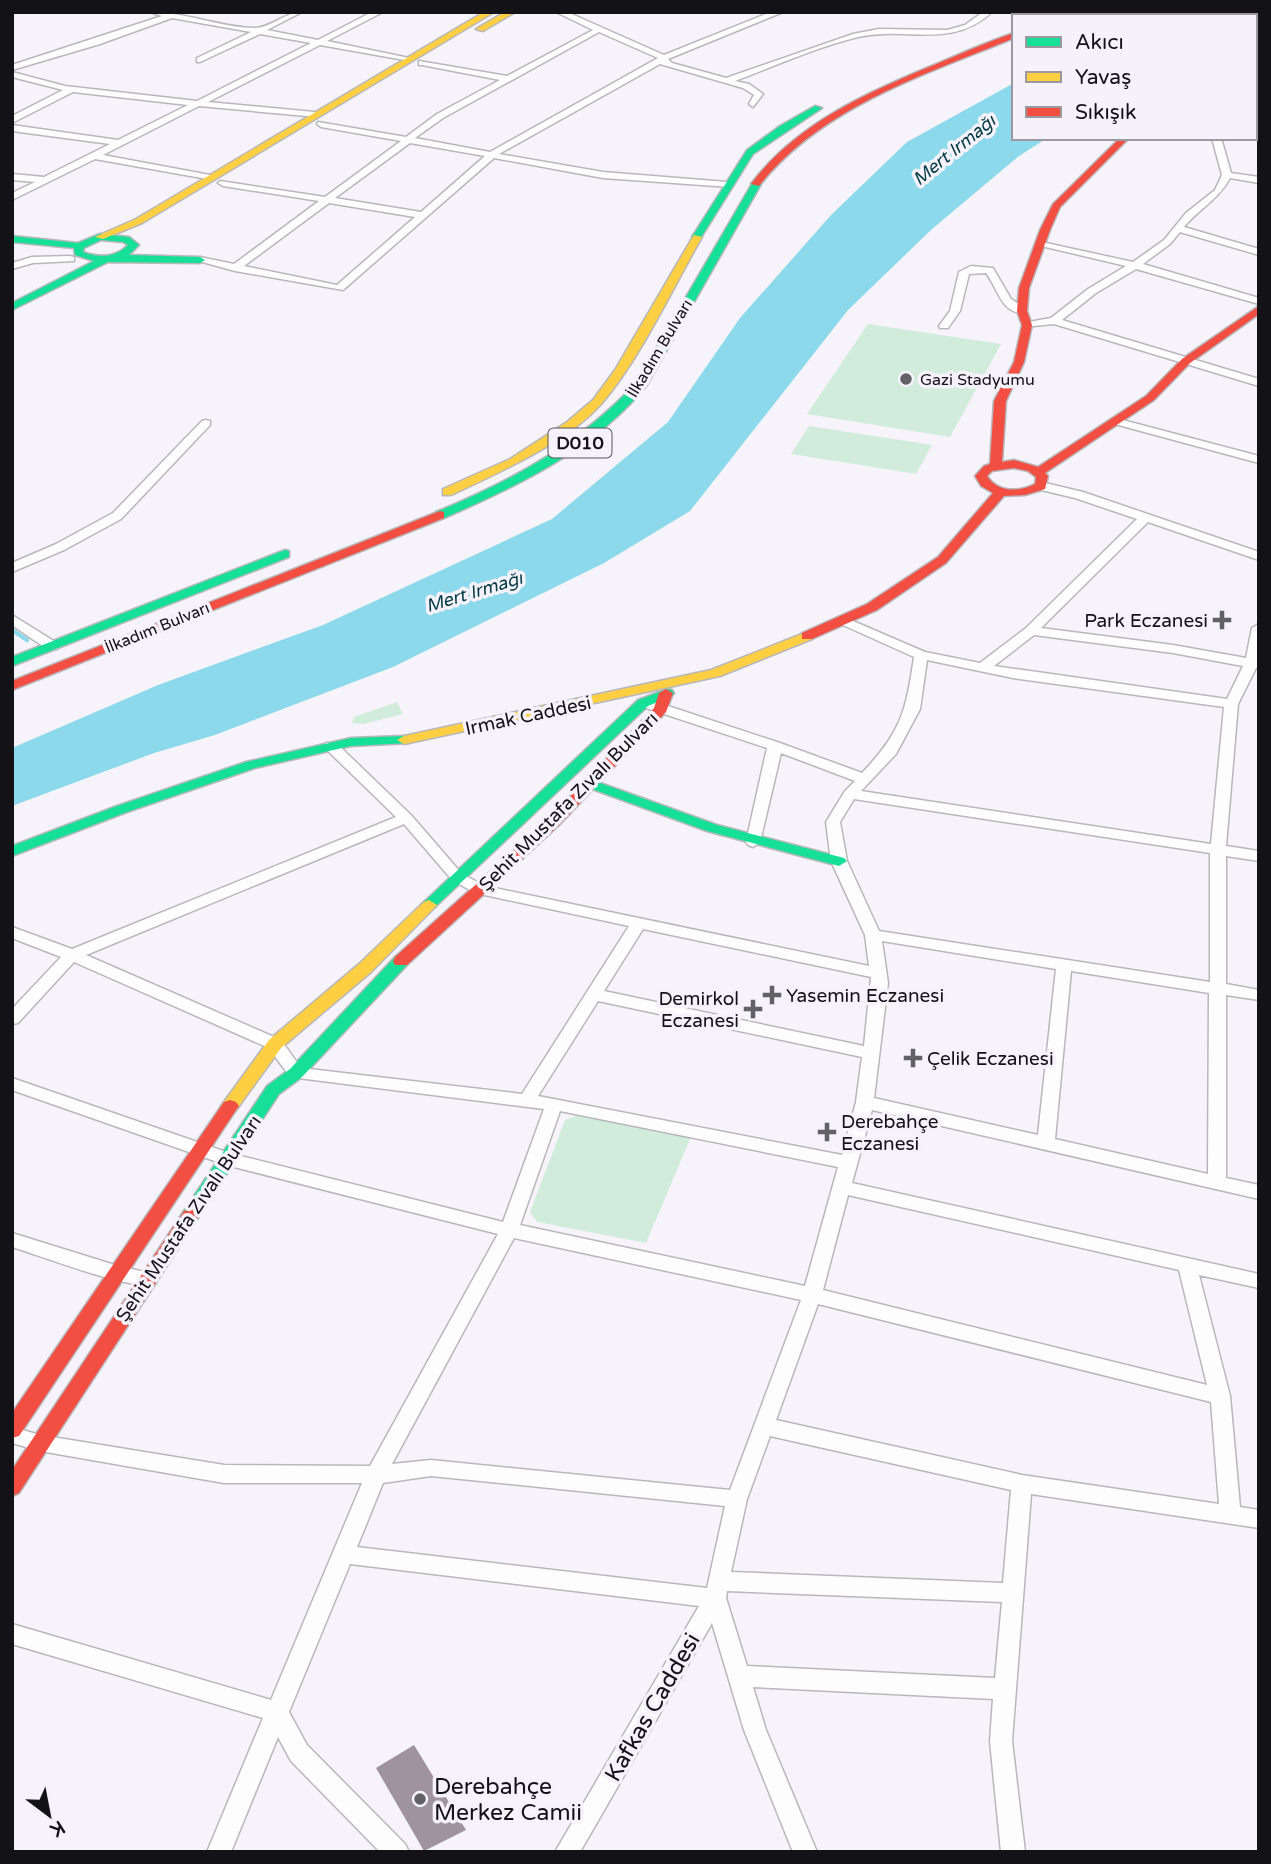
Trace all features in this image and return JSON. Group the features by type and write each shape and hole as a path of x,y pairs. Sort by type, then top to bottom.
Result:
{"main road":[{"path":"12,296 46,277 100,237 139,221 217,180 416,61 490,12"},
{"path":"416,61 511,12"},
{"name":"İlkadım Bulvarı","path":"430,498 514,461 571,424 597,402 620,371 727,185 750,152 826,103 1012,25"},
{"name":"İlkadım Bulvarı","path":"12,686 489,495 563,455 619,412 641,385 736,216 762,174 771,165 809,131 857,103 1012,36"},
{"path":"996,465 1000,401 1018,362 1025,318 1024,288 1040,243 1056,206 1123,140"},
{"path":"12,307 110,258 130,252 133,243 156,223 217,180"},
{"path":"100,237 119,237 200,260"},
{"path":"12,239 88,258 200,260"},
{"path":"1040,479 1014,464 996,465 984,471 982,480 1001,492 1020,493 1040,479 1115,421 1150,398 1185,361 1259,309"},
{"name":"Irmak Caddesi","path":"12,851 122,809 251,765 351,742 415,738 715,673 872,607 942,560 1001,492"},
{"name":"İlkadım Bulvarı","path":"12,662 305,546"},
{"path":"663,701 689,679"},
{"name":"Şehit Mustafa Zıvalı Bulvarı","path":"12,1432 199,1149 275,1044 365,968 457,877 643,703 663,701"},
{"name":"Şehit Mustafa Zıvalı Bulvarı","path":"12,1487 273,1090 296,1073 384,976 554,822 663,701"},
{"path":"589,783 647,808 753,842 839,861"}],"street":[{"path":"154,12 508,79"},
{"path":"200,60 298,12"},
{"path":"12,197 379,12"},
{"path":"560,12 664,58"},
{"path":"200,260 339,288 494,153 664,58 779,12"},
{"path":"726,80 853,36 879,31 947,32 968,27 988,12"},
{"path":"12,68 175,14"},
{"path":"235,268 440,116 598,30"},
{"path":"664,58 663,62 669,65 746,86 759,94 753,104"},
{"path":"12,74 71,89 318,119 408,139 603,175 727,185"},
{"path":"12,120 71,89"},
{"path":"12,128 120,143"},
{"path":"1054,321 1092,291 1167,242 1189,215 1219,191 1227,175 1217,140"},
{"path":"95,156 423,215"},
{"path":"1227,175 1259,180"},
{"path":"12,177 46,180"},
{"path":"1179,229 1259,252"},
{"path":"1040,243 1135,265 1259,301"},
{"path":"12,266 76,253"},
{"path":"944,326 955,312 964,272 971,269 989,270 995,276 998,289 1007,304 1025,318 1054,321 1259,383"},
{"path":"1115,421 1259,460"},
{"path":"12,568 60,547 117,516 206,423"},
{"path":"1040,479 1145,518 1259,555"},
{"path":"985,667 1031,631 1145,518"},
{"path":"12,620 51,646"},
{"path":"841,621 922,655 1013,674 1231,704"},
{"path":"1217,1181 1218,849 1231,704 1255,665 1259,628"},
{"path":"1031,631 1173,649 1255,665"},
{"path":"805,1852 755,1730 717,1590 737,1499 812,1295 864,1102 880,983 873,935 839,861 832,822 850,794 891,751 913,709 922,655"},
{"path":"663,701 863,779"},
{"path":"753,842 775,746"},
{"path":"331,747 406,818 457,877 480,890 878,973"},
{"path":"850,794 1259,856"},
{"path":"12,1020 72,955 406,818"},
{"path":"526,1101 638,924"},
{"path":"12,932 72,955 275,1044 296,1073 554,1104 849,1163"},
{"path":"873,935 1259,995"},
{"path":"1046,1142 1064,965"},
{"path":"592,994 871,1054"},
{"path":"12,1084 226,1159 509,1230 812,1295 1220,1396"},
{"path":"864,1102 1259,1192"},
{"path":"219,1852 376,1475 509,1230 554,1104"},
{"path":"841,1187 1259,1281"},
{"path":"12,1240 118,1273 147,1279"},
{"path":"1187,1265 1220,1396 1230,1515"},
{"path":"764,1426 1022,1484 1259,1519"},
{"path":"12,1432 40,1443 223,1474 376,1475 430,1468 737,1499"},
{"path":"1013,1852 1001,1741 1022,1484"},
{"path":"342,1554 717,1590 1013,1593"},
{"name":"Kafkas Caddesi","path":"567,1852 717,1590"},
{"path":"12,1634 277,1712 299,1753 397,1852"},
{"path":"739,1676 1005,1689"}],"green space":[{"name":"Gazi Stadyumu","path":"868,324 1001,344 950,437 807,414"},
{"path":"809,426 932,445 916,474 791,454"},
{"path":"397,702 403,714 364,724 352,723 354,717"},
{"path":"582,1114 691,1137 646,1243 537,1222 530,1212 565,1120"}],"water":[{"name":"Mert Irmağı","path":"1012,84 1012,140 1044,140 1019,156 932,229 848,310 690,511 604,563 393,667 215,735 154,753 12,806 12,748 158,685 323,625 552,519 668,422 740,318 832,214 907,142"}],"building":[{"name":"Derebahçe Merkez Camii","path":"414,1745 466,1830 424,1851 376,1768"}],"waterway":[{"path":"12,630 27,640"}],"traffic: fast":[{"path":"697,237 750,152 783,128 818,108"},
{"path":"440,515 523,477 549,462 598,428 620,407 641,385 756,184"},
{"path":"100,237 126,239 134,245 116,258 100,259 78,253 79,246 100,237"},
{"path":"12,239 79,246"},
{"path":"118,258 200,260"},
{"path":"12,307 104,260"},
{"path":"12,662 285,554"},
{"path":"429,905 643,703 667,693"},
{"path":"12,851 122,809 251,765 351,742 404,740"},
{"path":"589,783 712,828 839,861"},
{"path":"190,1216 273,1090 296,1073 401,961"}],"traffic: slow":[{"path":"100,237 139,221 490,12"},
{"path":"480,29 511,12"},
{"path":"1062,14 1066,12"},
{"path":"447,492 514,461 571,424 597,402 620,371 697,237"},
{"path":"404,740 715,673 807,636"},
{"path":"230,1106 275,1044 365,968 429,905"}],"traffic: jam":[{"path":"1036,14 1041,12"},
{"path":"756,184 776,159 803,136 836,115 873,95 1012,36"},
{"path":"996,465 1000,401 1019,362 1027,325 1022,311 1024,288 1045,230 1056,206 1123,140"},
{"path":"1038,472 1150,398 1186,361 1259,309"},
{"path":"1014,464 1032,468 1042,476 1041,486 1025,492 1008,493 992,488 981,476 988,468 1014,464"},
{"path":"807,636 872,607 942,560 1001,492"},
{"path":"12,686 440,515"},
{"path":"401,961 554,822 661,709 666,693"},
{"path":"12,1430 230,1106"},
{"path":"12,1487 190,1216"}],"place":[{"name":"Gazi Stadyumu","path":"906,379"},
{"name":"Park Eczanesi","path":"1222,620"},
{"name":"Yasemin Eczanesi","path":"772,995"},
{"name":"Demirkol Eczanesi","path":"753,1009"},
{"name":"Çelik Eczanesi","path":"913,1058"},
{"name":"Derebahçe Eczanesi","path":"827,1132"},
{"name":"Derebahçe Merkez Camii","path":"420,1799"}]}
